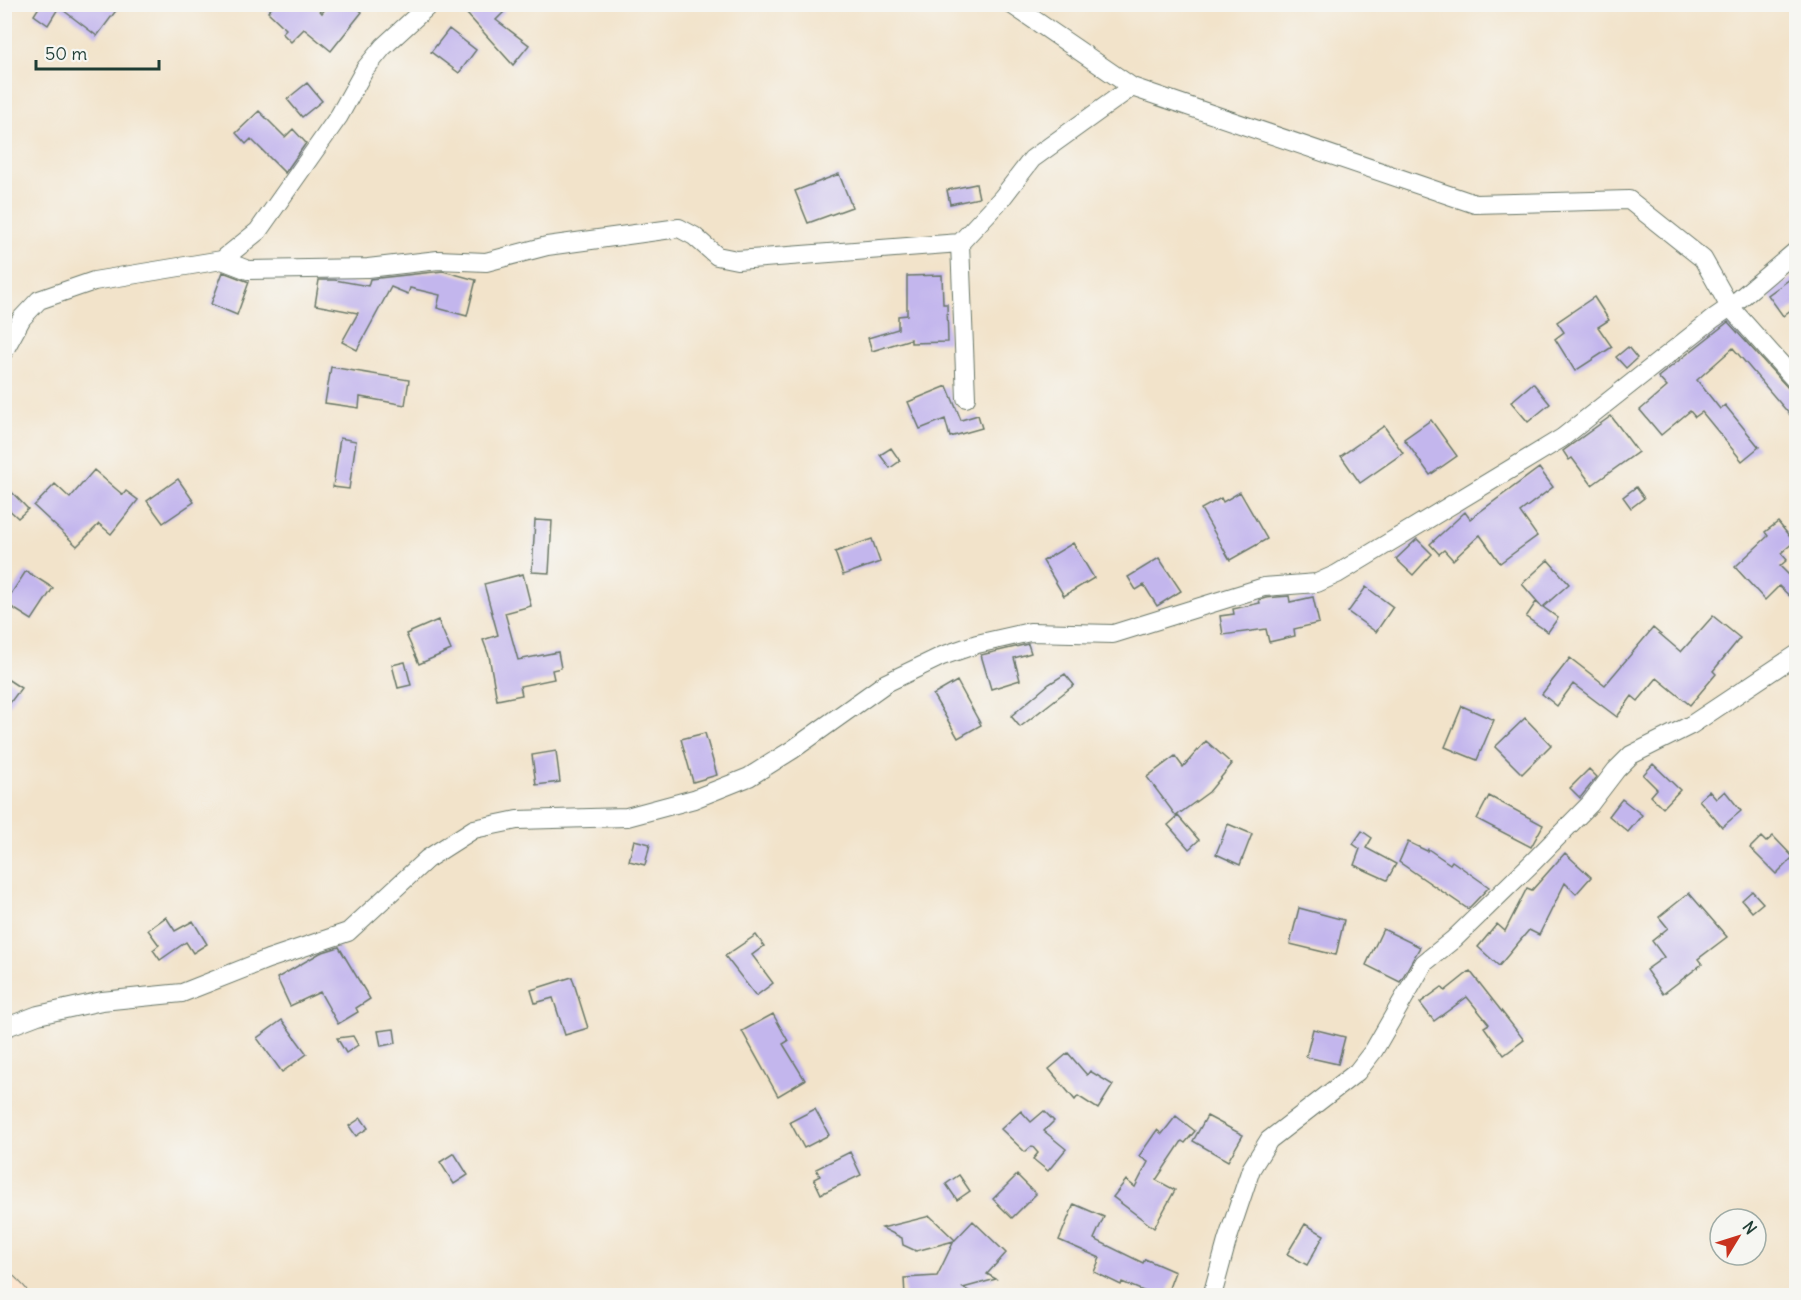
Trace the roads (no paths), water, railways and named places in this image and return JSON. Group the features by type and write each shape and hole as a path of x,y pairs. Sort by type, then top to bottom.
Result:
{"street":[{"path":"4,351 22,318 39,300 94,281 222,260 258,231 339,116 365,69 383,46 430,4"},
{"path":"1011,4 1132,87 1475,204 1629,200 1703,259 1730,308 1797,381"},
{"path":"222,260 248,270 368,268 438,260 486,262 547,246 679,228 694,236 717,256 737,260 960,243 1002,198 1032,159 1132,87"},
{"path":"960,243 966,398"},
{"path":"4,1028 38,1015 102,1001 182,993 268,959 348,932 427,859 474,829 517,820 627,817 694,799 749,777 792,750 886,683 942,656 977,644 1030,632 1113,634 1263,587 1317,583 1327,579 1562,438 1730,308 1797,251"},
{"path":"1212,1296 1227,1241 1251,1169 1269,1140 1357,1072 1374,1050 1424,963 1454,939 1590,804 1616,770 1631,755 1691,725 1797,655"},
{"path":"4,1286 14,1296"}]}
